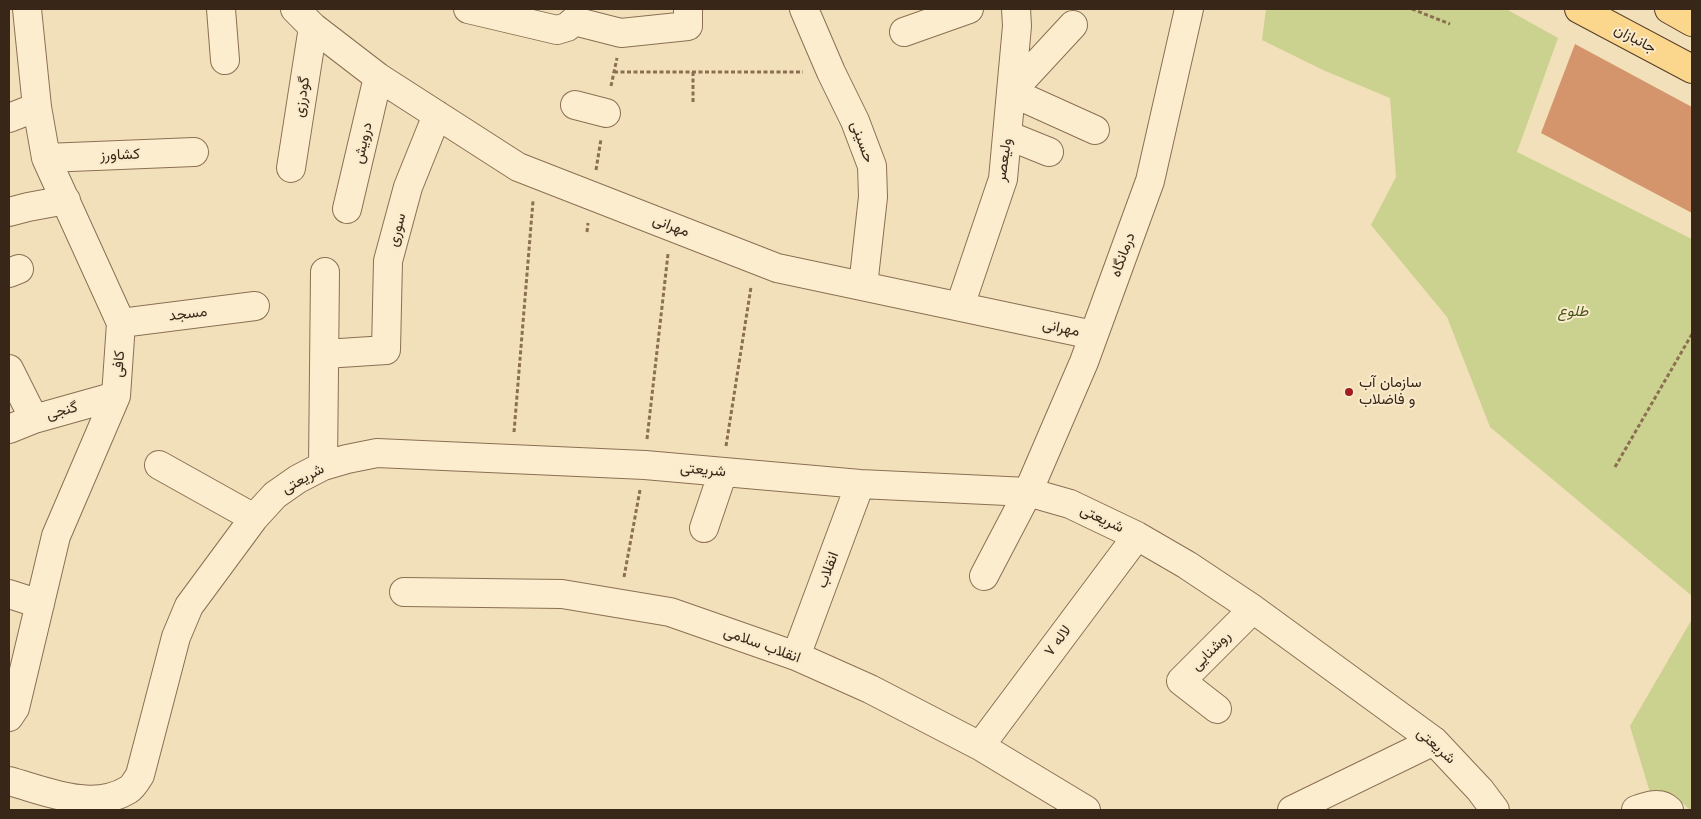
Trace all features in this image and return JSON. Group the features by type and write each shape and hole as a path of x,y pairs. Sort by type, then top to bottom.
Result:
{"main road":[{"name":"جانبازان","path":"1579,9 1692,69"},
{"path":"1669,9 1692,22"}],"street":[{"path":"9,12 14,9"},
{"name":"کافی","path":"9,717 15,708 56,536 116,396 121,323 46,158 37,107 27,9"},
{"path":"221,9 225,60"},
{"path":"468,9 557,30 567,27 576,15 621,33 688,26 688,9"},
{"name":"حسینی","path":"804,9 831,72 855,121 872,166 873,197 863,286"},
{"path":"904,32 968,9"},
{"name":"ولیعصر","path":"960,306 1003,179 1018,26 1016,9"},
{"name":"درمانگاه","path":"984,576 1028,492 1084,362 1150,182 1189,9"},
{"name":"مهرانی","path":"304,18 378,77 518,166 535,173 777,268 1093,335"},
{"name":"گودرزی","path":"291,168 304,18"},
{"path":"1073,25 1011,92 1095,130"},
{"name":"درویش","path":"347,209 378,77"},
{"path":"574,105 606,112"},
{"path":"9,118 37,107"},
{"name":"سوری","path":"325,354 386,350 388,261 408,187 437,115"},
{"path":"1007,135 1049,152"},
{"name":"کشاورز","path":"46,158 194,152"},
{"path":"9,212 66,200"},
{"path":"323,466 325,272"},
{"name":"مسجد","path":"121,323 255,306"},
{"path":"9,369 34,419"},
{"name":"گنجی","path":"9,429 34,419 116,396"},
{"name":"شریعتی","path":"9,781 72,798 117,804 140,776 176,637 189,606 254,518 275,495 298,479 323,466 377,453 644,465 860,484 1028,492 1070,504 1137,536 1188,565 1253,609 1434,741 1480,790 1495,810"},
{"path":"159,465 254,518"},
{"path":"704,528 722,472"},
{"name":"انقلاب","path":"796,656 860,484"},
{"name":"لاله ۷","path":"980,746 1137,536"},
{"name":"انقلاب سلامی","path":"404,592 562,594 670,612 796,656 870,689 980,746 1086,810"},
{"path":"9,594 40,604"},
{"name":"روشنایی","path":"1217,709 1181,681 1253,609"},
{"path":"1292,810 1434,741"},
{"path":"1636,810 1654,804 1666,807 1669,810"}],"path":[{"path":"1412,9 1450,24"},
{"path":"614,72 831,72"},
{"path":"693,72 693,102"},
{"path":"512,459 535,173"},
{"path":"620,604 644,465 671,226"},
{"path":"722,472 755,259"},
{"path":"1615,467 1692,334"}],"green space":[{"name":"طلوع","path":"1266,9 1506,9 1558,38 1517,152 1692,239 1692,596 1490,427 1447,317 1371,225 1396,177 1390,98 1323,70 1262,40"},
{"path":"1692,619 1692,810 1690,810 1673,794 1651,796 1630,726"}],"building":[{"path":"1575,44 1692,107 1692,213 1541,133"}],"place":[{"name":"سازمان آب و فاضلاب","path":"1349,392"}]}
